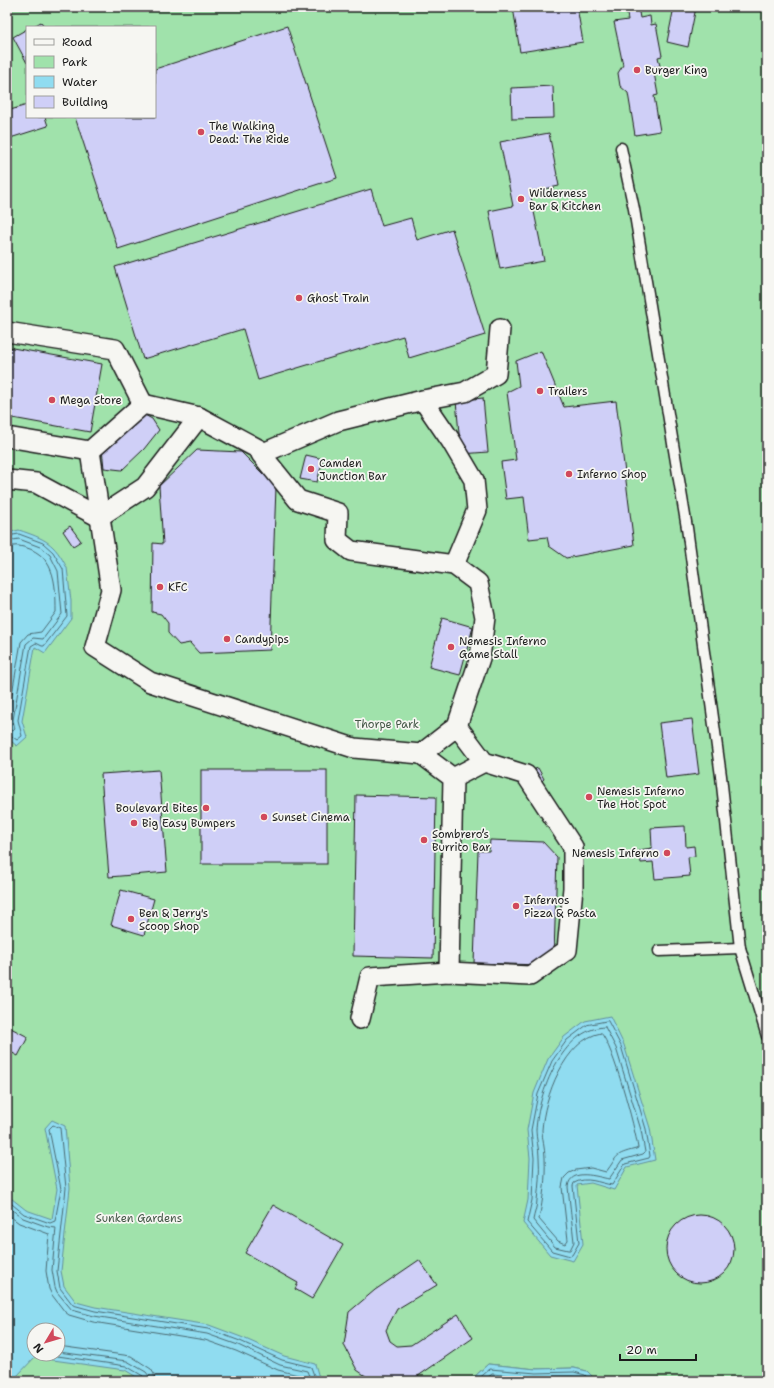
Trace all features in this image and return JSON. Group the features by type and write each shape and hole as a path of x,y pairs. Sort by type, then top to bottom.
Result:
{"street":[{"path":"421,754 457,726 480,658 485,617 478,583 454,565 351,551 337,540 338,513 298,500 261,454 338,421 423,400 465,392 496,374 500,329"},
{"path":"7,332 115,349 143,404 199,417 264,452"},
{"path":"423,400 451,441 474,480 477,510 454,565"},
{"path":"90,451 143,404"},
{"path":"99,516 145,487 199,417"},
{"path":"7,437 90,451"},
{"path":"90,451 111,590 95,647 150,682 354,748 421,754 453,778"},
{"path":"7,480 36,483 99,516"},
{"path":"360,1019 370,977 449,972 530,976 567,950 573,888 573,848 526,774 484,762 457,726"},
{"path":"453,778 484,762"},
{"path":"449,972 453,778"}],"lane":[{"path":"621,148 634,209 687,528 721,776 740,948 767,1036"},
{"path":"659,951 740,948"}],"green space":[{"name":"Thorpe Park","path":"7,7 767,7 767,1381 597,1381 587,1371 574,1368 536,1369 488,1364 470,1381 7,1381"}],"water":[{"path":"19,530 42,539 58,552 67,568 71,601 71,618 45,653 35,647 22,721 27,737 17,746 7,738 7,533"},
{"path":"610,1016 624,1045 650,1128 655,1160 627,1167 614,1190 591,1183 577,1185 583,1244 573,1261 550,1255 523,1223 528,1200 530,1158 527,1130 534,1093 548,1059 564,1037 585,1021"},
{"path":"52,1120 65,1126 70,1188 61,1271 64,1286 76,1302 95,1307 209,1325 284,1356 315,1364 320,1381 143,1381 125,1370 66,1362 66,1322 26,1322 26,1362 30,1362 14,1381 7,1381 7,1195 26,1210 52,1219 57,1189 45,1128"},
{"path":"488,1364 536,1369 574,1368 587,1371 597,1381 470,1381"}],"building":[{"path":"513,7 577,7 583,42 520,52"},
{"name":"Burger King","path":"626,7 638,7 640,18 650,16 651,25 656,24 662,56 658,57 660,66 653,67 658,95 654,96 660,131 635,135 628,93 620,86 618,73 623,65 614,22 628,20"},
{"path":"674,7 696,7 688,47 667,42"},
{"path":"41,22 43,26 34,26"},
{"name":"The Walking Dead: The Ride","path":"287,26 337,178 118,249 75,118 156,118 156,69"},
{"path":"26,30 26,61 13,37"},
{"path":"553,86 554,118 512,119 511,88"},
{"path":"26,105 26,118 45,118 48,126 7,139 7,111"},
{"name":"Wilderness Bar & Kitchen","path":"549,133 559,186 530,192 544,261 500,269 489,211 513,206 500,142"},
{"name":"Ghost Train","path":"371,189 382,226 411,218 417,240 452,229 485,335 409,358 403,336 258,380 243,329 143,359 115,267"},
{"name":"Mega Store","path":"7,347 102,364 90,432 7,417"},
{"path":"541,351 564,407 616,401 634,545 566,558 549,546 547,537 529,539 524,497 506,499 501,462 516,460 507,392 519,386 516,361"},
{"path":"483,398 488,452 461,454 456,401"},
{"path":"141,413 152,419 159,430 144,449 122,470 104,468 102,449"},
{"path":"197,450 241,452 276,487 270,650 199,653 190,643 179,645 168,633 168,623 161,614 152,612 153,543 163,544 159,486"},
{"name":"Camden Junction Bar","path":"306,455 323,459 317,482 300,479"},
{"path":"70,526 81,541 73,546 63,531"},
{"name":"Nemesis Inferno Game Stall","path":"442,618 473,627 460,675 429,667"},
{"path":"692,719 699,774 666,778 659,723"},
{"path":"538,768 544,779 542,781 535,769"},
{"name":"Big Easy Bumpers","path":"159,770 167,872 109,877 101,774"},
{"name":"Sunset Cinema","path":"201,770 327,770 327,864 201,864"},
{"path":"356,795 436,797 433,958 353,956"},
{"name":"Nemesis Inferno","path":"685,826 686,847 694,846 695,856 688,857 690,876 655,879 653,862 641,863 639,850 652,848 651,828"},
{"name":"Infernos Pizza & Pasta","path":"490,840 543,842 557,857 554,955 542,955 541,965 474,963 478,851 489,851"},
{"name":"Ben & Jerry's Scoop Shop","path":"121,890 154,899 144,935 111,925"},
{"path":"7,1026 28,1037 18,1056 7,1050"},
{"path":"273,1205 343,1245 312,1299 295,1289 298,1283 245,1253"},
{"path":"700,1215 713,1218 724,1225 731,1236 734,1249 731,1262 724,1273 713,1280 700,1283 687,1280 676,1273 669,1262 666,1249 669,1236 676,1225 687,1218"},
{"path":"419,1260 437,1285 397,1309 386,1330 390,1341 397,1346 411,1345 458,1314 473,1338 411,1381 373,1381 357,1370 344,1345 349,1312 375,1290"}],"place":[{"name":"Burger King","path":"637,70"},
{"name":"The Walking Dead: The Ride","path":"201,132"},
{"name":"Wilderness Bar & Kitchen","path":"521,199"},
{"name":"Ghost Train","path":"299,298"},
{"name":"Trailers","path":"540,391"},
{"name":"Mega Store","path":"52,400"},
{"name":"Camden Junction Bar","path":"311,469"},
{"name":"Inferno Shop","path":"569,474"},
{"name":"KFC","path":"160,587"},
{"name":"Candypips","path":"227,639"},
{"name":"Nemesis Inferno Game Stall","path":"451,647"},
{"name":"Nemesis Inferno The Hot Spot","path":"589,797"},
{"name":"Boulevard Bites","path":"206,808"},
{"name":"Sunset Cinema","path":"264,817"},
{"name":"Big Easy Bumpers","path":"134,823"},
{"name":"Sombrero’s Burrito Bar","path":"424,840"},
{"name":"Nemesis Inferno","path":"667,853"},
{"name":"Infernos Pizza & Pasta","path":"516,906"},
{"name":"Ben & Jerry's Scoop Shop","path":"131,919"}],"park label":[{"name":"Sunken Gardens","path":"139,1218"}]}
